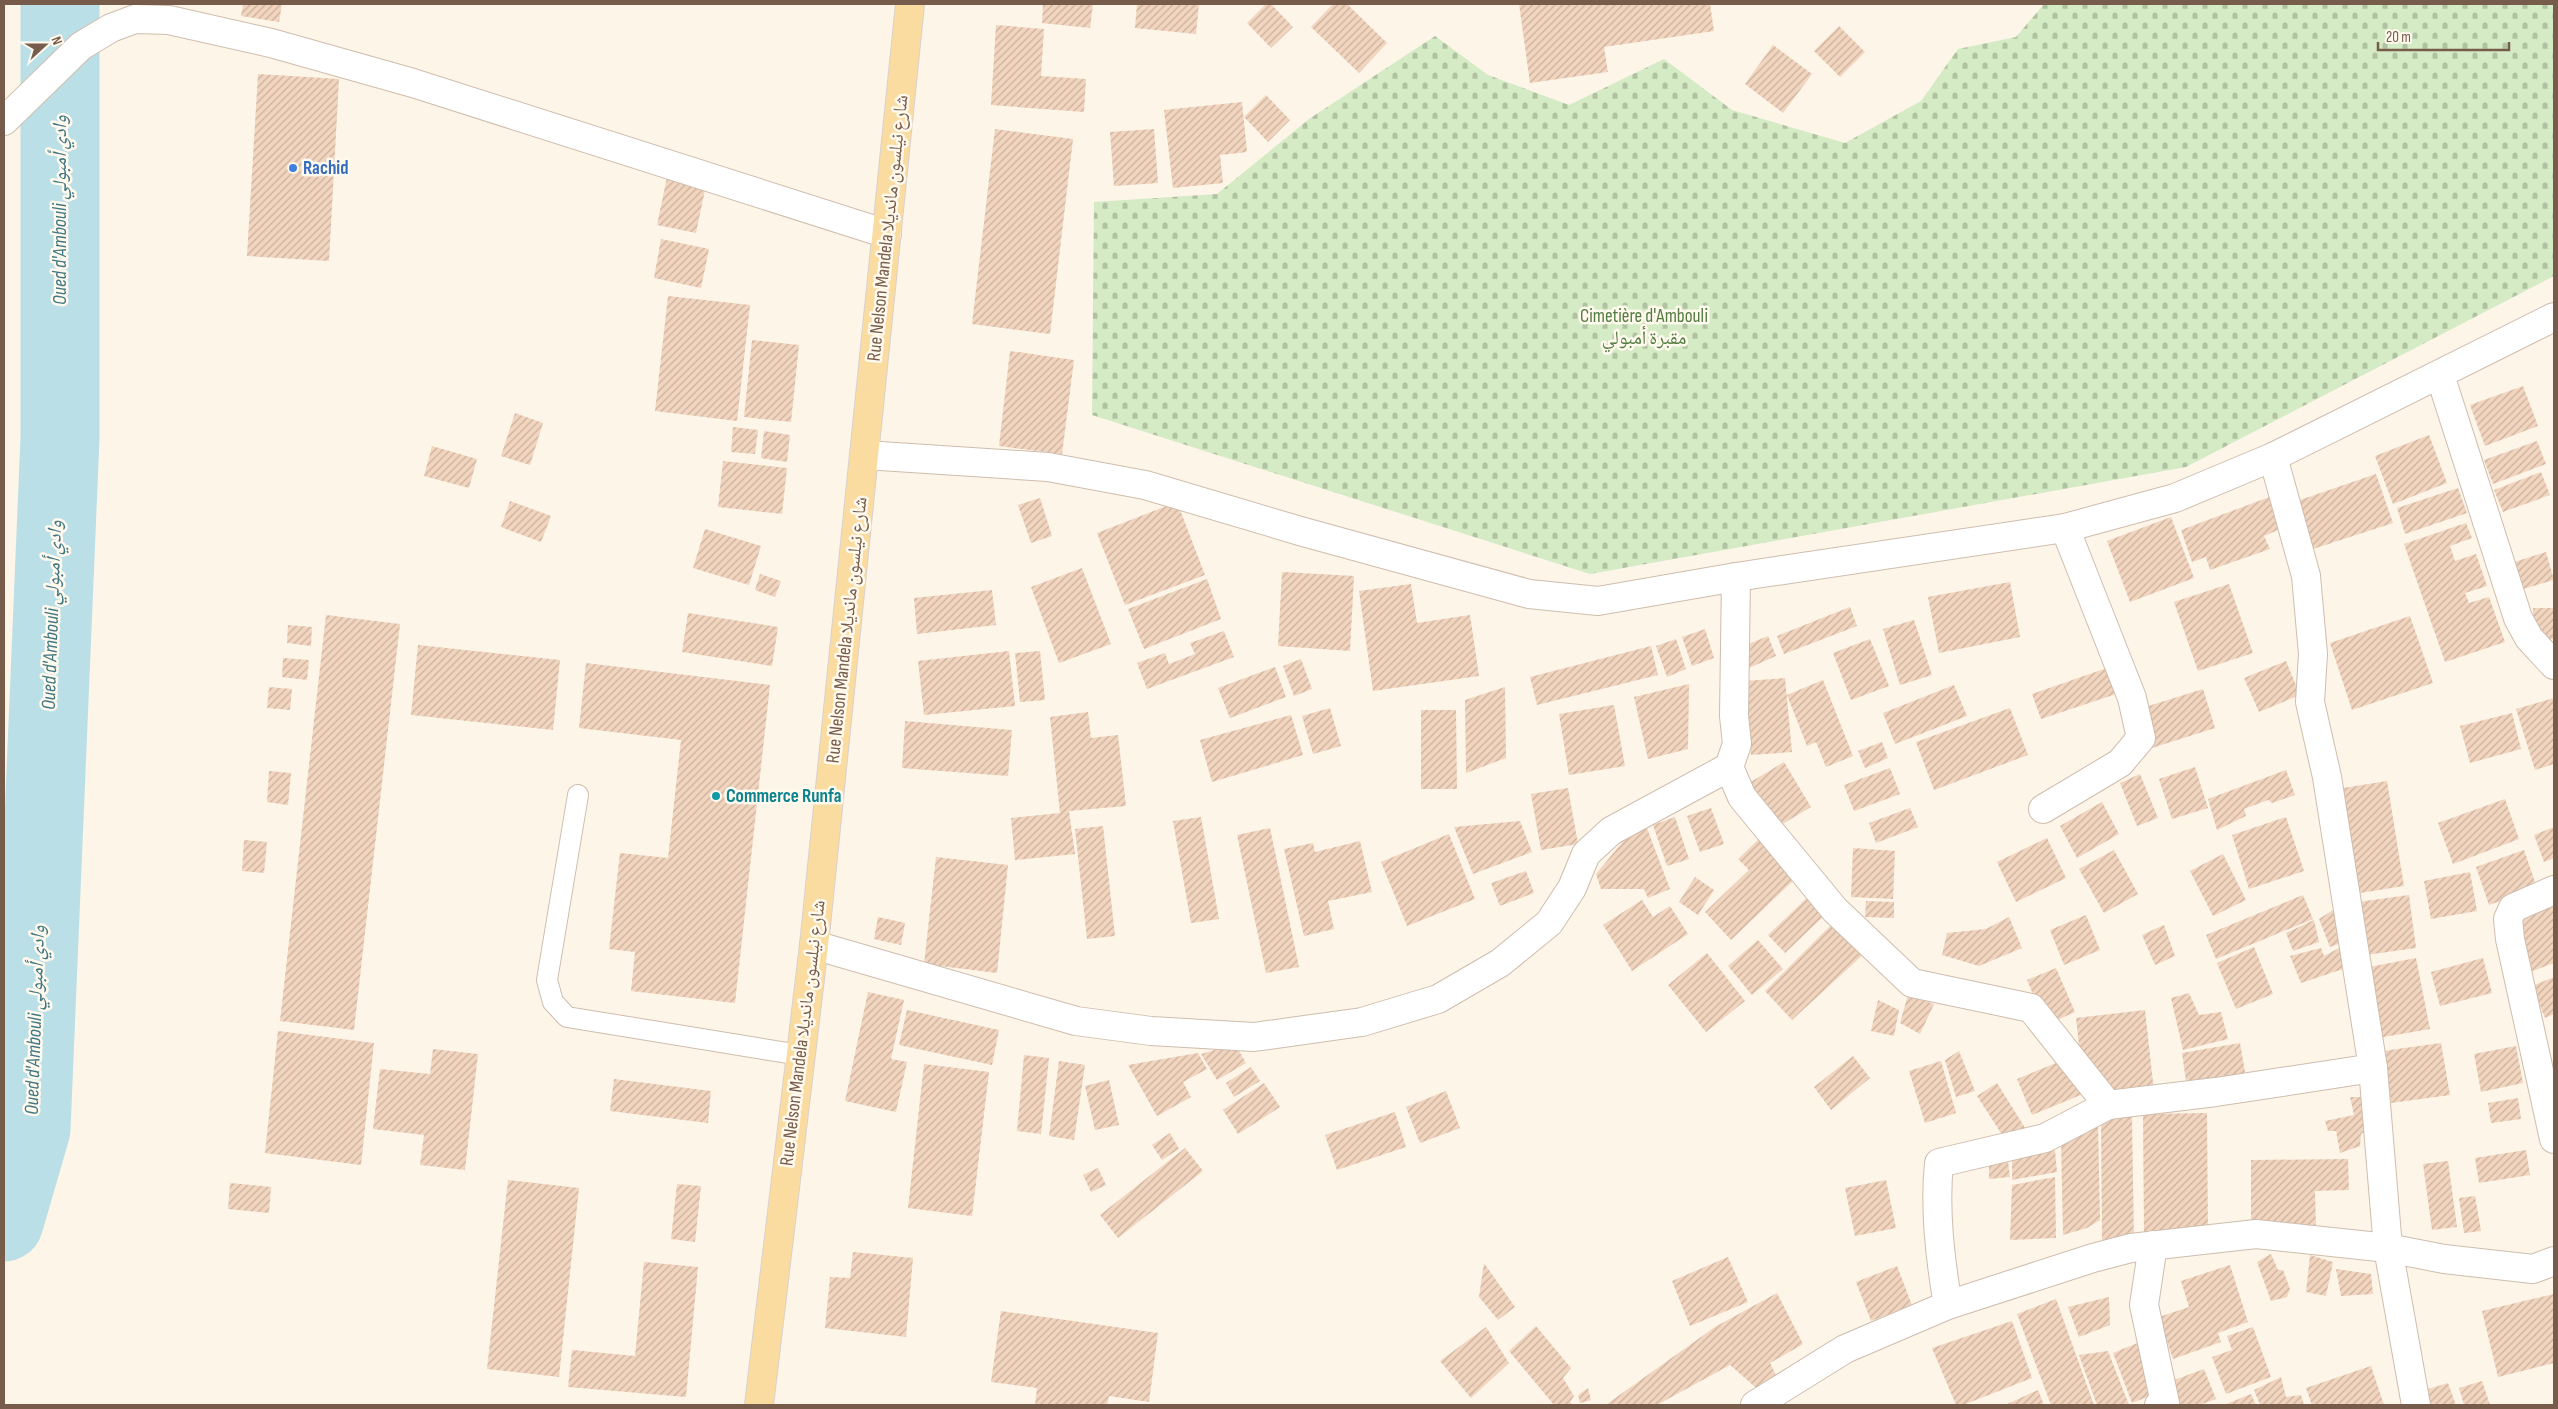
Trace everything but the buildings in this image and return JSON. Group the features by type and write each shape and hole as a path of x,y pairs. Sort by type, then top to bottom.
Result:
{"main road":[{"name":"Rue Nelson Mandela شارع نيلسون مانديلا","path":"759,1405 814,944 866,455 910,4"}],"street":[{"path":"4,121 81,46 111,28 135,19 169,20 271,43 413,83 887,234"},
{"path":"866,455 1048,467 1145,486 1529,594 1598,601 1736,577 2065,528 2175,498 2273,456 2440,375 2554,316"},
{"path":"2440,375 2518,618 2529,638 2554,665"},
{"path":"2273,456 2306,576 2313,654 2310,702 2327,777 2372,1068 2388,1248 2416,1405"},
{"path":"2043,809 2120,763 2142,738 2132,698 2065,528"},
{"path":"814,944 1076,1021 1151,1030 1254,1037 1362,1022 1438,999 1500,963 1549,923 1572,888 1586,854 1611,831 1728,768 1737,744 1734,716 1736,577"},
{"path":"1728,768 1742,797 1835,910 1912,983 2031,1008 2108,1104"},
{"path":"2554,890 2513,908 2508,919 2510,939 2554,1139"},
{"path":"1948,1305 1941,1262 1937,1179 1939,1163 2045,1138 2108,1104 2216,1092 2372,1068"},
{"path":"1755,1405 1846,1350 1948,1305 2093,1258 2153,1245 2256,1234 2388,1248 2444,1259 2533,1269 2554,1261"},
{"path":"2153,1245 2144,1305 2165,1403 2159,1405"}],"lane":[{"path":"578,795 547,980 553,1002 568,1017 800,1055"}],"green space":[{"name":"Cimetière d'Ambouli مقبرة أمبولي","path":"2044,4 2554,4 2554,276 2186,467 1590,574 1092,415 1094,202 1217,194 1309,119 1435,36 1488,75 1569,105 1664,59 1732,110 1845,143 1921,101 1958,49 2016,37"}],"waterway":[{"name":"Oued d'Ambouli وادي أمبولي","path":"4,1222 31,1129 60,438 60,4"}],"place":[{"name":"Rachid","path":"293,168"},
{"name":"Commerce Runfa","path":"716,796"}]}
